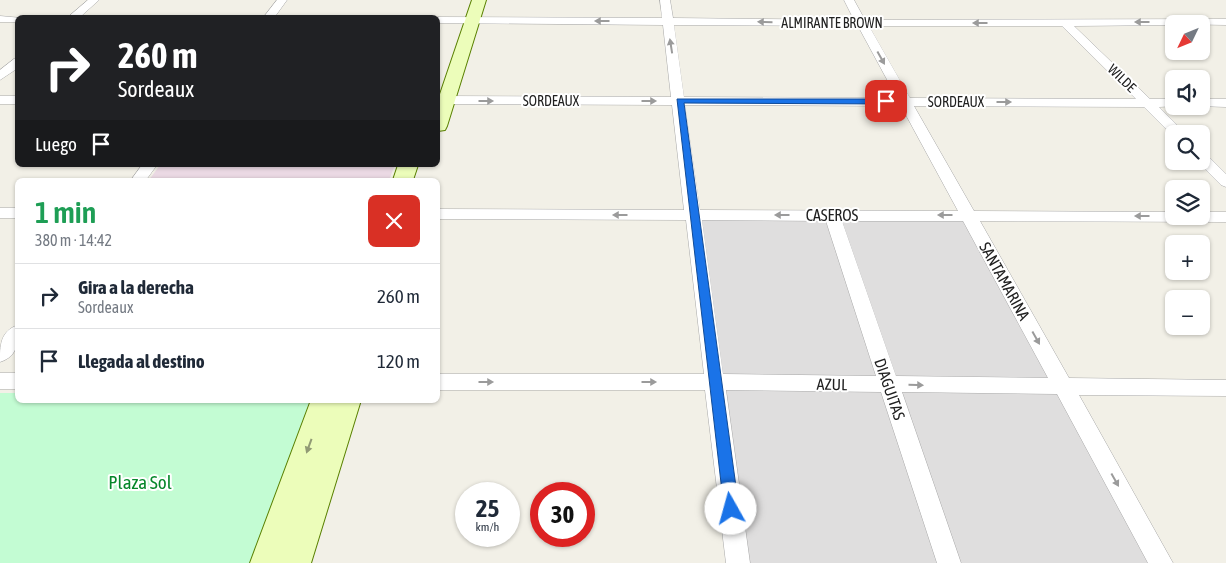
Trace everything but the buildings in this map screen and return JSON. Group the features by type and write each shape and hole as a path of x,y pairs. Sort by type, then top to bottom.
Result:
{"main road":[{"path":"440,113 442,100 466,20 466,0"},
{"path":"440,78 466,20 479,0"},
{"path":"267,563 325,403"},
{"path":"294,563 346,403"}],"street":[{"path":"76,15 94,0"},
{"path":"270,15 282,0"},
{"path":"666,0 667,21 680,101 738,563"},
{"name":"SANTAMARINA","path":"849,0 1161,563"},
{"path":"0,19 15,19"},
{"name":"ALMIRANTE BROWN","path":"440,20 861,23 1226,22"},
{"name":"WILDE","path":"1065,22 1170,125"},
{"path":"0,76 15,64"},
{"path":"0,100 15,100"},
{"name":"SORDEAUX","path":"442,100 1165,103"},
{"path":"1210,103 1226,103"},
{"path":"1210,166 1226,182"},
{"path":"140,178 148,167"},
{"path":"0,213 15,213"},
{"name":"CASEROS","path":"440,214 1226,217"},
{"name":"DIAGUITAS","path":"832,215 949,563"},
{"path":"0,354 15,336"},
{"path":"0,381 15,381"},
{"name":"AZUL","path":"440,382 715,382 1226,388"}],"shaded area":[{"path":"159,167 394,167 390,178 150,178"},
{"path":"694,215 968,215 1161,563 738,563"}],"green space":[{"name":"Plaza Sol","path":"0,393 15,393 15,403 309,403 252,563 0,563"}],"route":[{"path":"731,509 680,101 886,101"}]}
